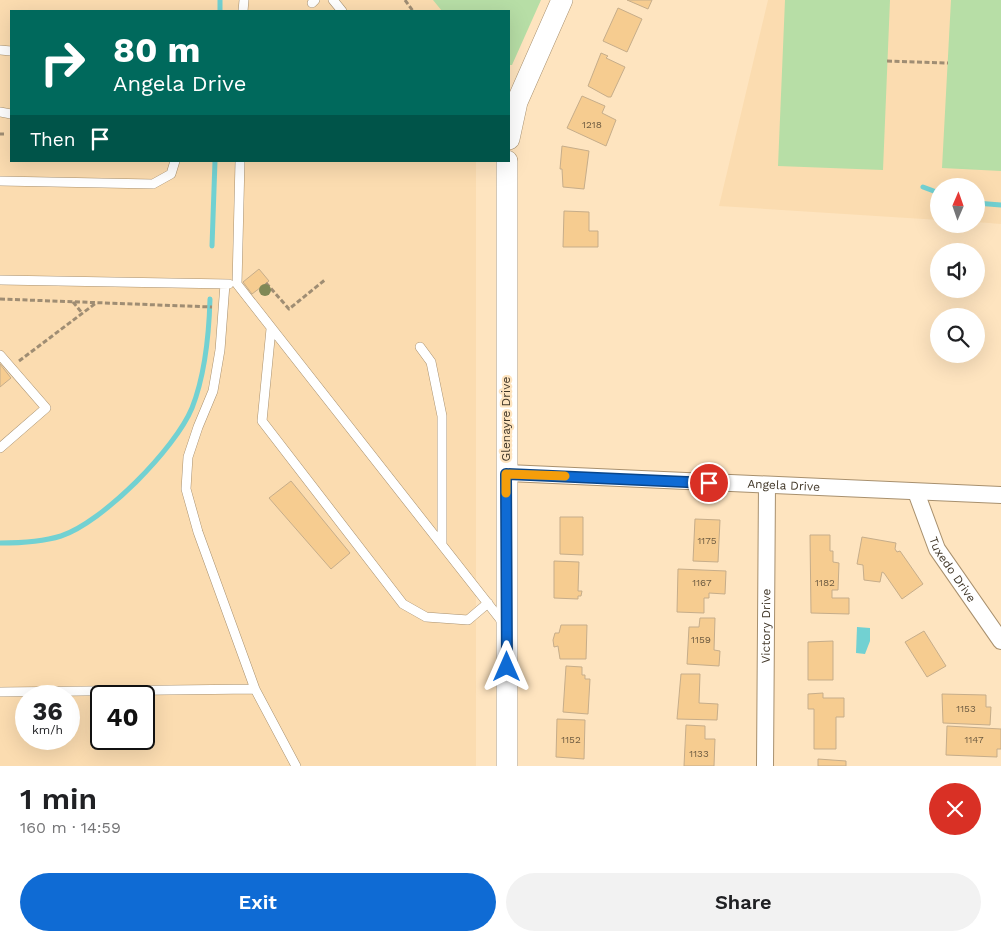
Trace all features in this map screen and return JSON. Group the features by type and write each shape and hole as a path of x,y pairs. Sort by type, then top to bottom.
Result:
{"street":[{"path":"510,130 513,104 562,0"},
{"name":"Glenayre Drive","path":"507,162 507,766"},
{"name":"Angela Drive","path":"506,474 1001,495"},
{"name":"Victory Drive","path":"765,766 767,485"},
{"name":"Tuxedo Drive","path":"916,492 937,550 1001,641"}],"lane":[{"path":"333,0 341,10"},
{"path":"0,181 153,184 170,174 175,162"},
{"path":"240,162 237,284 506,627"},
{"path":"0,280 237,284"},
{"path":"225,284 213,391 188,457 186,490 198,532 255,689 296,766"},
{"path":"271,329 262,421 402,604 426,617 468,620 488,603"},
{"path":"420,347 431,362 442,416 442,545"},
{"path":"0,355 46,408 0,448"},
{"path":"0,692 255,689"}],"path":[{"path":"405,0 413,10"},
{"path":"887,60 948,63"},
{"path":"266,283 289,309 326,279"},
{"path":"0,299 212,307 223,313"},
{"path":"72,301 82,313"},
{"path":"10,367 96,302"}],"shaded area":[{"path":"0,0 478,0 478,10 10,10 10,162 476,162 476,766 0,766"},
{"path":"768,0 1001,0 1001,224 985,223 985,178 930,178 930,219 719,206"}],"green space":[{"path":"433,0 541,0 512,65 510,65 510,10 441,10"},
{"path":"785,0 890,0 883,170 778,166"},
{"path":"951,0 1001,0 1001,171 942,168"}],"water":[{"path":"857,627 870,628 870,641 865,654 856,653"}],"building":[{"path":"627,0 652,0 648,9"},
{"path":"618,8 642,19 627,52 603,41"},
{"path":"601,53 608,56 606,58 625,67 611,97 588,86"},
{"path":"582,96 605,106 602,113 616,120 606,146 567,128"},
{"path":"562,146 589,151 584,189 563,187 562,169 560,169"},
{"path":"564,211 589,212 589,231 598,231 598,247 563,247"},
{"path":"259,269 269,281 252,294 243,282"},
{"path":"0,364 11,378 0,387"},
{"path":"291,481 350,553 331,569 269,498"},
{"path":"560,517 583,517 583,555 560,554"},
{"path":"695,519 720,520 718,562 693,561"},
{"path":"810,535 830,535 830,551 833,551 833,562 839,563 838,590 832,590 832,598 849,598 849,614 811,613"},
{"path":"862,537 896,543 895,549 897,552 900,551 923,584 902,599 882,572 880,582 864,580 863,565 857,564"},
{"path":"554,561 579,562 578,591 582,591 578,599 554,598"},
{"path":"678,569 726,571 725,594 709,593 709,598 704,598 704,613 677,612"},
{"path":"700,618 715,618 714,650 720,651 719,666 687,664 689,627 699,627"},
{"path":"561,625 587,625 586,659 560,659 558,646 554,647 553,640 555,633 559,633"},
{"path":"924,631 946,666 927,677 905,642"},
{"path":"833,641 833,680 808,680 808,642"},
{"path":"566,666 582,667 582,675 585,675 585,679 590,679 588,714 563,712"},
{"path":"681,674 700,674 699,703 718,704 717,720 677,719"},
{"path":"823,693 823,698 844,698 844,717 836,717 836,749 814,749 814,709 808,709 808,694"},
{"path":"942,694 986,695 986,707 991,707 990,725 943,723"},
{"path":"557,719 585,720 584,759 556,757"},
{"path":"686,725 705,726 705,739 715,739 714,766 684,766"},
{"path":"947,726 1001,729 1001,749 997,749 997,757 946,755"},
{"path":"818,759 846,761 846,766 818,766"}],"waterway":[{"path":"220,0 220,10"},
{"path":"212,246 215,162"},
{"path":"923,187 930,190"},
{"path":"985,204 1001,205"},
{"path":"0,543 46,540 61,536 78,528 97,516 116,500 154,463 183,425 192,408 206,354 210,299"}],"slow traffic":[{"path":"506,493 506,474 565,476"}],"route":[{"path":"507,667 506,474 709,483"}]}
